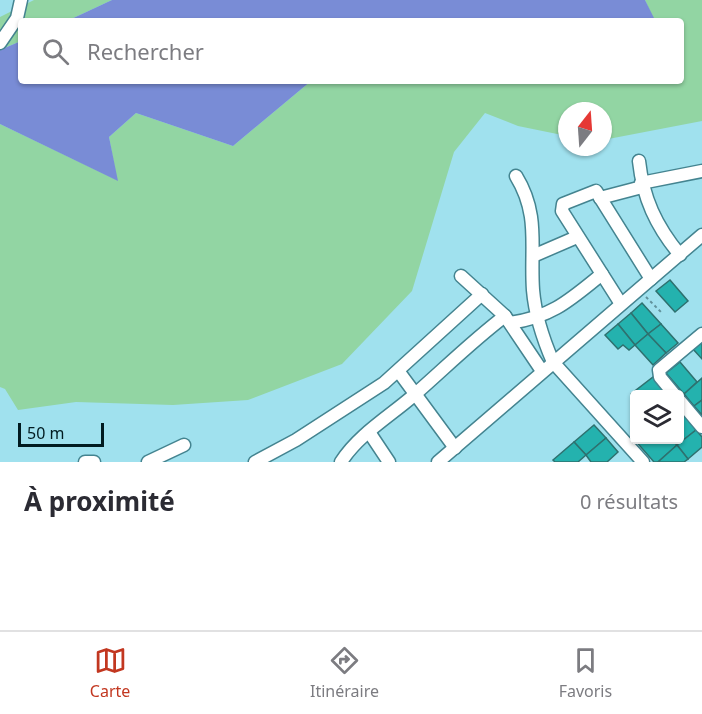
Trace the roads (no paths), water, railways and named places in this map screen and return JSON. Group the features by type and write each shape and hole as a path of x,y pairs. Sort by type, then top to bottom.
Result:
{"street":[{"path":"0,43 17,18 21,0"},
{"path":"639,161 642,185 662,231 680,255"},
{"path":"600,198 642,185 702,171"},
{"path":"516,176 528,197 532,212 533,290 538,318 553,362 643,462"},
{"path":"621,304 577,237 562,211 562,206 595,190 651,279"},
{"path":"438,462 702,236"},
{"path":"533,256 577,237"},
{"path":"342,462 349,451 369,432 414,395 468,345 507,320 538,318 564,304 602,274"},
{"path":"461,276 507,320 542,371"},
{"path":"261,460 296,441 399,372 482,294"},
{"path":"671,390 660,377 659,370 702,334"},
{"path":"399,372 455,448"},
{"path":"684,406 702,427"},
{"path":"369,432 389,462"},
{"path":"148,462 184,445"},
{"path":"85,462 94,462"}],"water":[{"path":"112,0 645,0 654,18 73,18"},
{"path":"18,42 18,84 307,84 233,146 136,113 109,137 118,181 0,124 0,50"}]}
